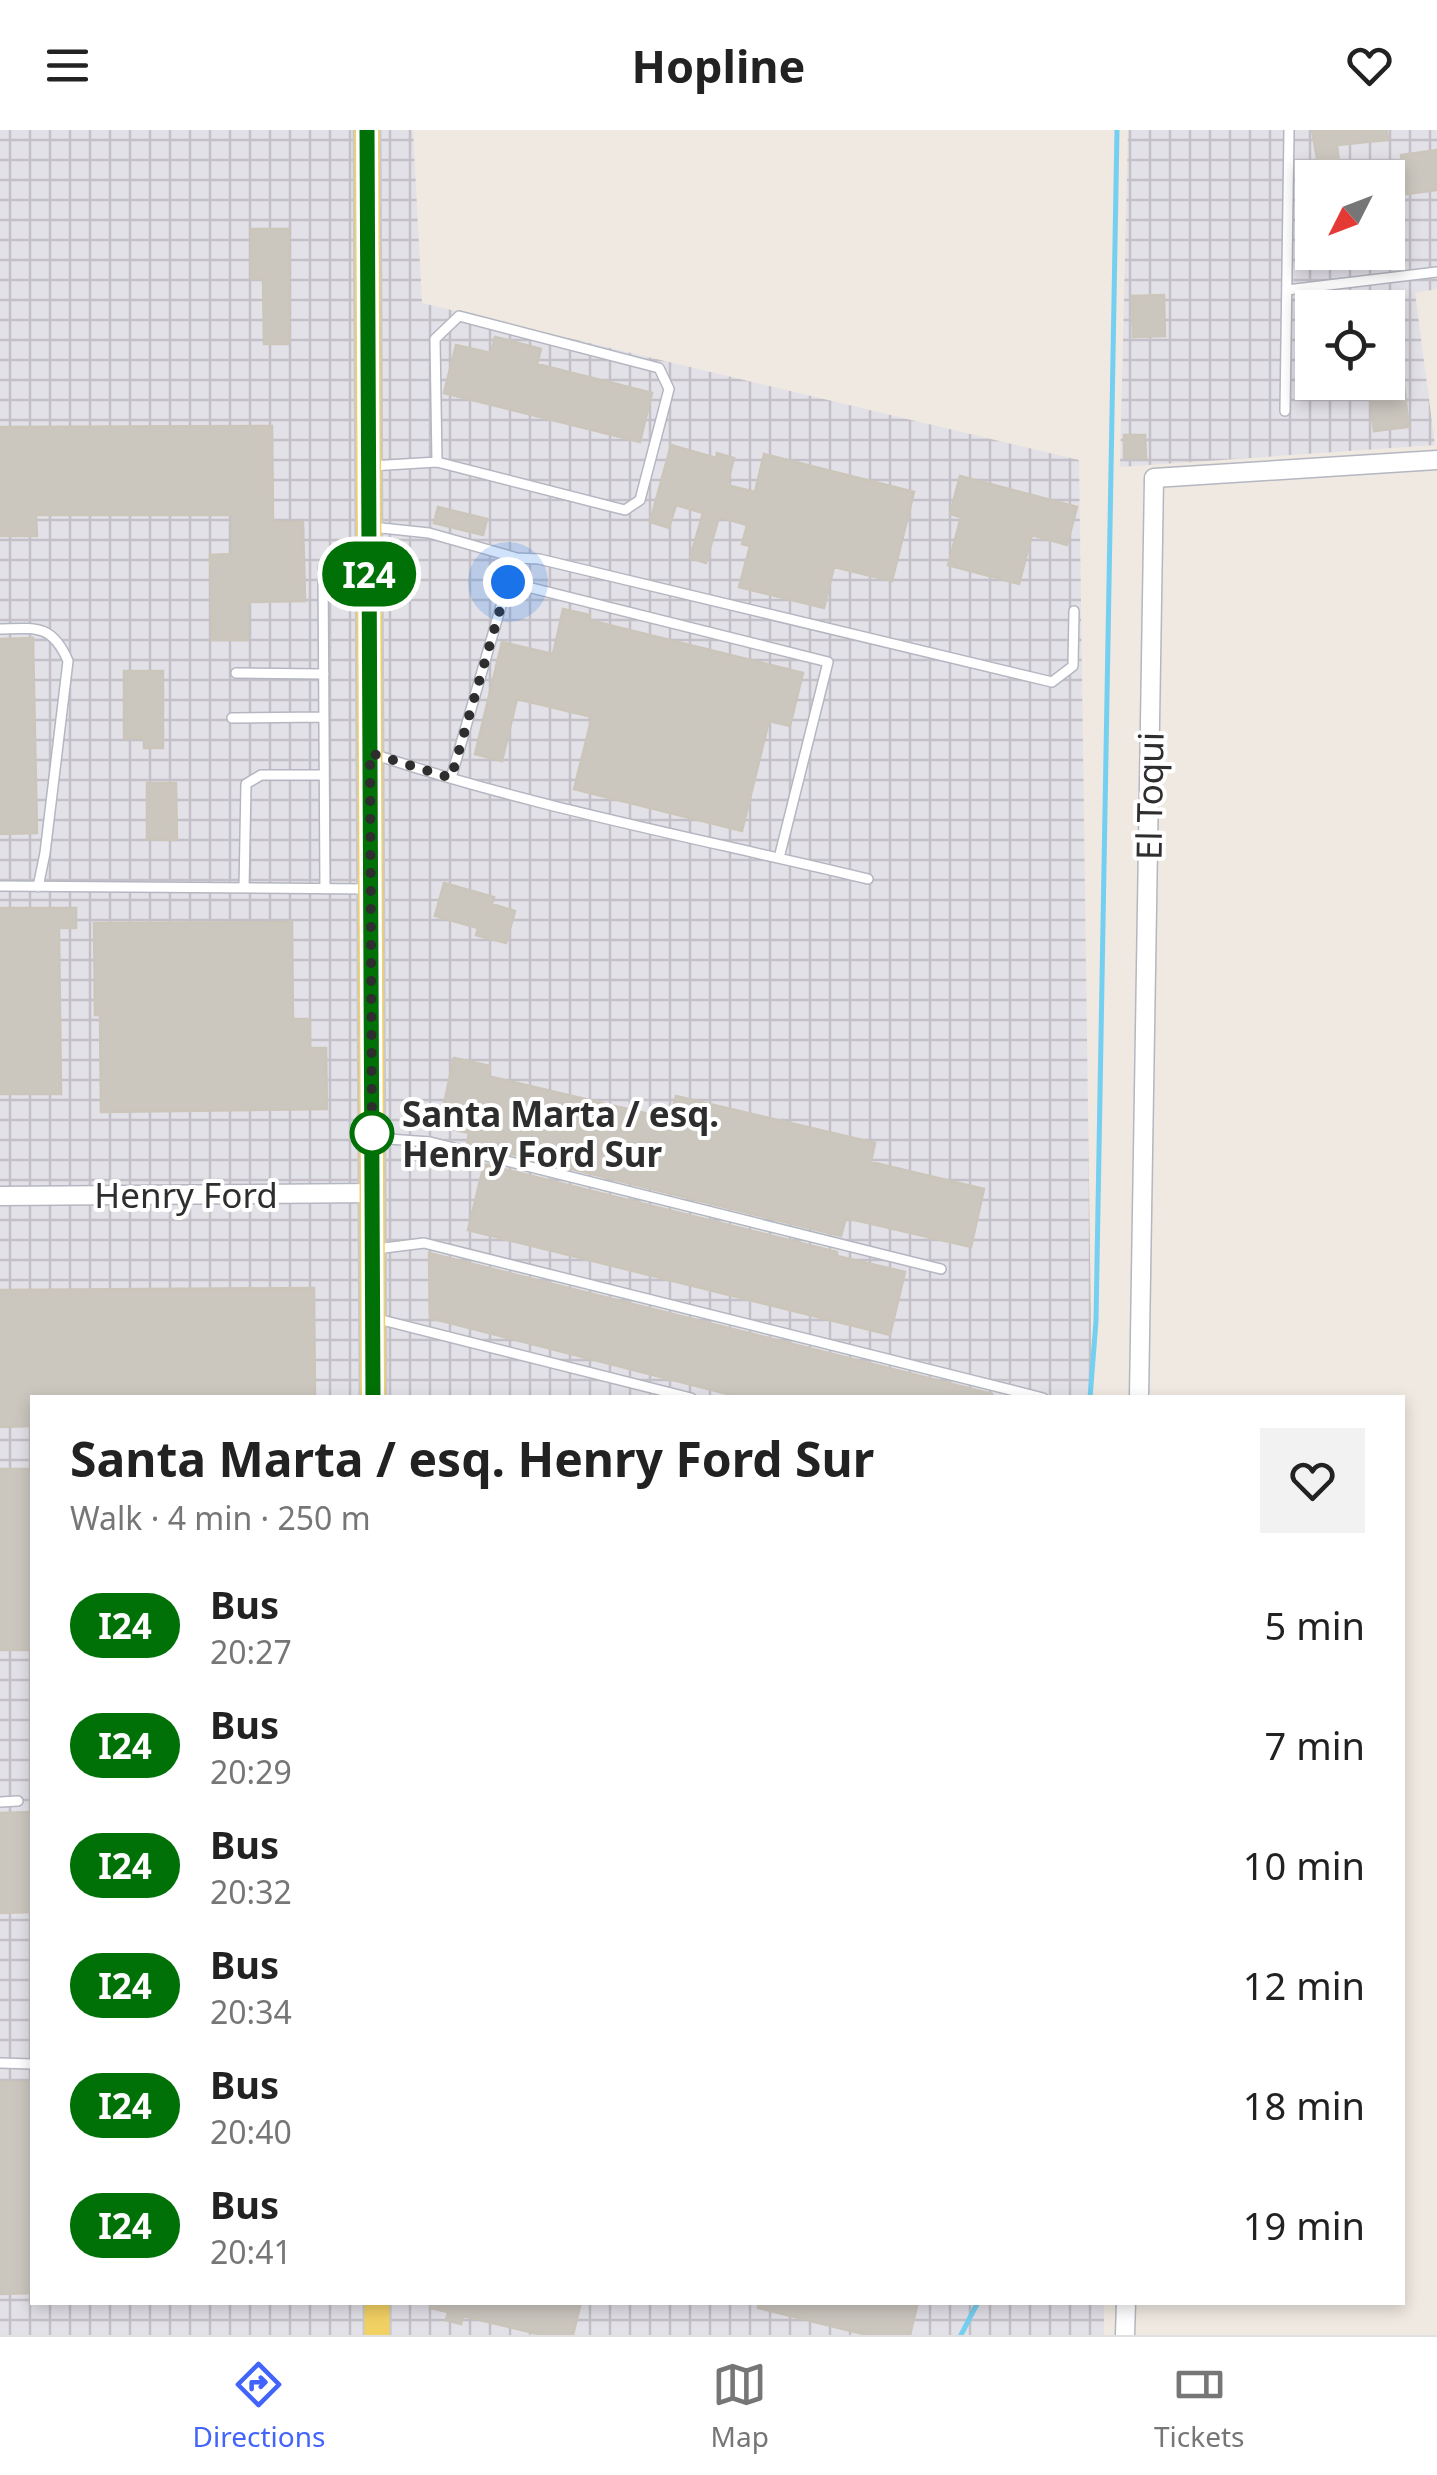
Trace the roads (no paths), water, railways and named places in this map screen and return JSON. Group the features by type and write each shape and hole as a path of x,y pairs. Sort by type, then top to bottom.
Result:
{"main road":[{"path":"366,130 373,1395"},
{"path":"377,2305 377,2335"}],"street":[{"name":"El Toqui","path":"1140,1395 1154,478 1437,460"},
{"name":"Henry Ford","path":"0,1196 372,1192"},
{"path":"1125,2335 1126,2305"}],"lane":[{"path":"1285,412 1289,130"},
{"path":"1287,290 1437,272"},
{"path":"368,466 437,462 626,510 640,500 669,389 659,368 459,316 435,339 437,462"},
{"path":"369,527 429,533 517,558 539,559 1052,682 1073,666 1074,611"},
{"path":"324,568 325,889"},
{"path":"451,778 508,582 828,662 779,858"},
{"path":"0,629 39,628 59,640 68,661 38,887"},
{"path":"236,673 324,674"},
{"path":"232,718 324,717"},
{"path":"370,753 627,824 868,880"},
{"path":"244,888 246,784 261,775 324,775"},
{"path":"0,886 371,889"},
{"path":"372,1138 430,1142 942,1269"},
{"path":"373,1249 424,1242 1031,1395"},
{"path":"373,1318 680,1395"},
{"path":"0,1802 18,1801"},
{"path":"0,2063 30,2064"}],"waterway":[{"path":"1090,1395 1096,1321 1117,130"},
{"path":"961,2335 976,2305"}],"place":[{"name":"Santa Marta / esq. Henry Ford Sur","path":"372,1133"}]}
